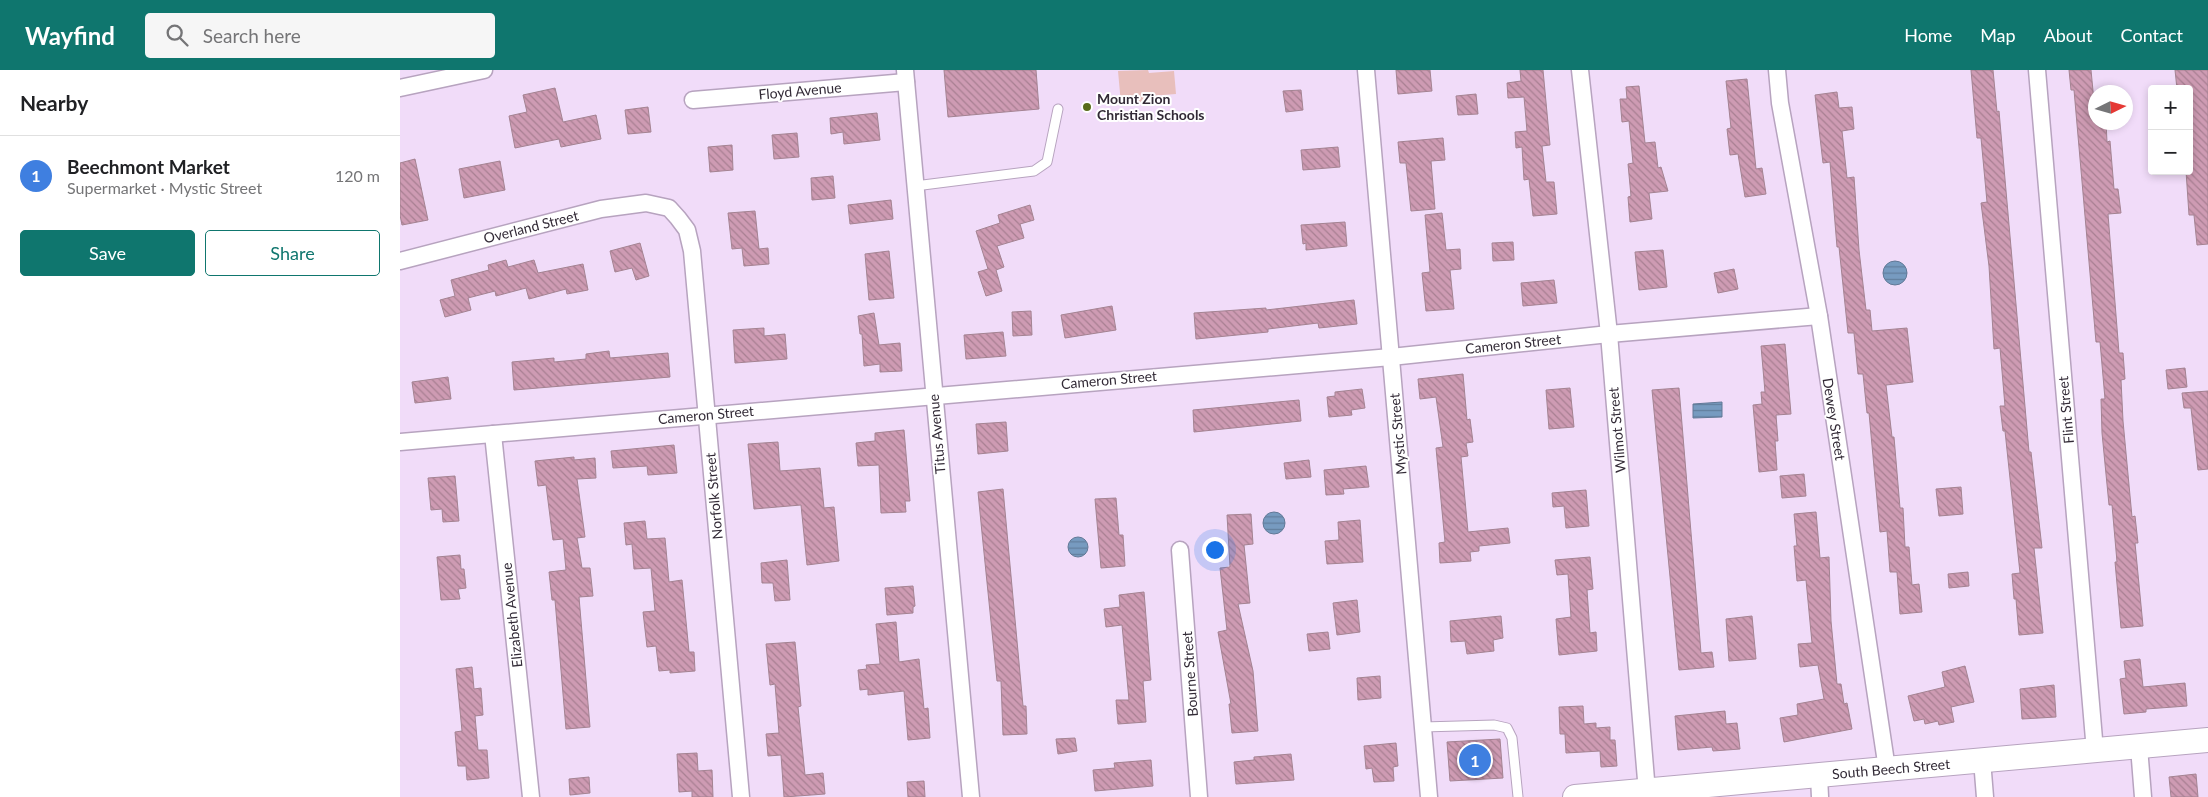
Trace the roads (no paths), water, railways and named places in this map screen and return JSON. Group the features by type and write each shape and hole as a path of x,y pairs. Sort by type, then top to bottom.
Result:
{"street":[{"path":"400,88 484,70"},
{"name":"Mystic Street","path":"1366,70 1429,797"},
{"name":"Wilmot Street","path":"1580,70 1609,334 1647,792"},
{"name":"Dewey Street","path":"1777,70 1780,103 1819,316 1887,769"},
{"name":"Flint Street","path":"2037,70 2095,751"},
{"name":"Floyd Avenue","path":"694,100 906,76"},
{"name":"Titus Avenue","path":"906,76 933,395 971,797"},
{"name":"Overland Street","path":"400,261 601,209 646,202 662,206"},
{"name":"Norfolk Street","path":"662,206 669,208 687,230 692,250 741,797"},
{"name":"Cameron Street","path":"400,442 707,414 1391,357 1609,334 1819,316"},
{"name":"Elizabeth Avenue","path":"494,434 531,797"},
{"name":"Bourne Street","path":"1180,550 1199,797"},
{"name":"South Beech Street","path":"1575,797 1647,792 1820,786 1887,769 2208,740"},
{"path":"2139,747 2143,797"},
{"path":"1982,760 1985,797"}],"lane":[{"path":"915,186 1034,171 1047,162 1058,109"},
{"path":"1423,727 1494,725 1507,728 1512,738 1518,797"}],"water":[{"path":"1895,261 1903,265 1907,273 1903,281 1895,285 1887,281 1883,273 1887,265"},
{"path":"1722,402 1722,417 1693,418 1693,404"},
{"path":"1274,512 1282,515 1285,523 1282,531 1274,534 1266,531 1263,523 1266,515"},
{"path":"1078,537 1085,540 1088,547 1085,554 1078,557 1071,554 1068,547 1071,540"}],"place":[{"name":"Mount Zion Christian Schools","path":"1087,107"},
{"name":"Beechmont Market","path":"1475,760"}]}
